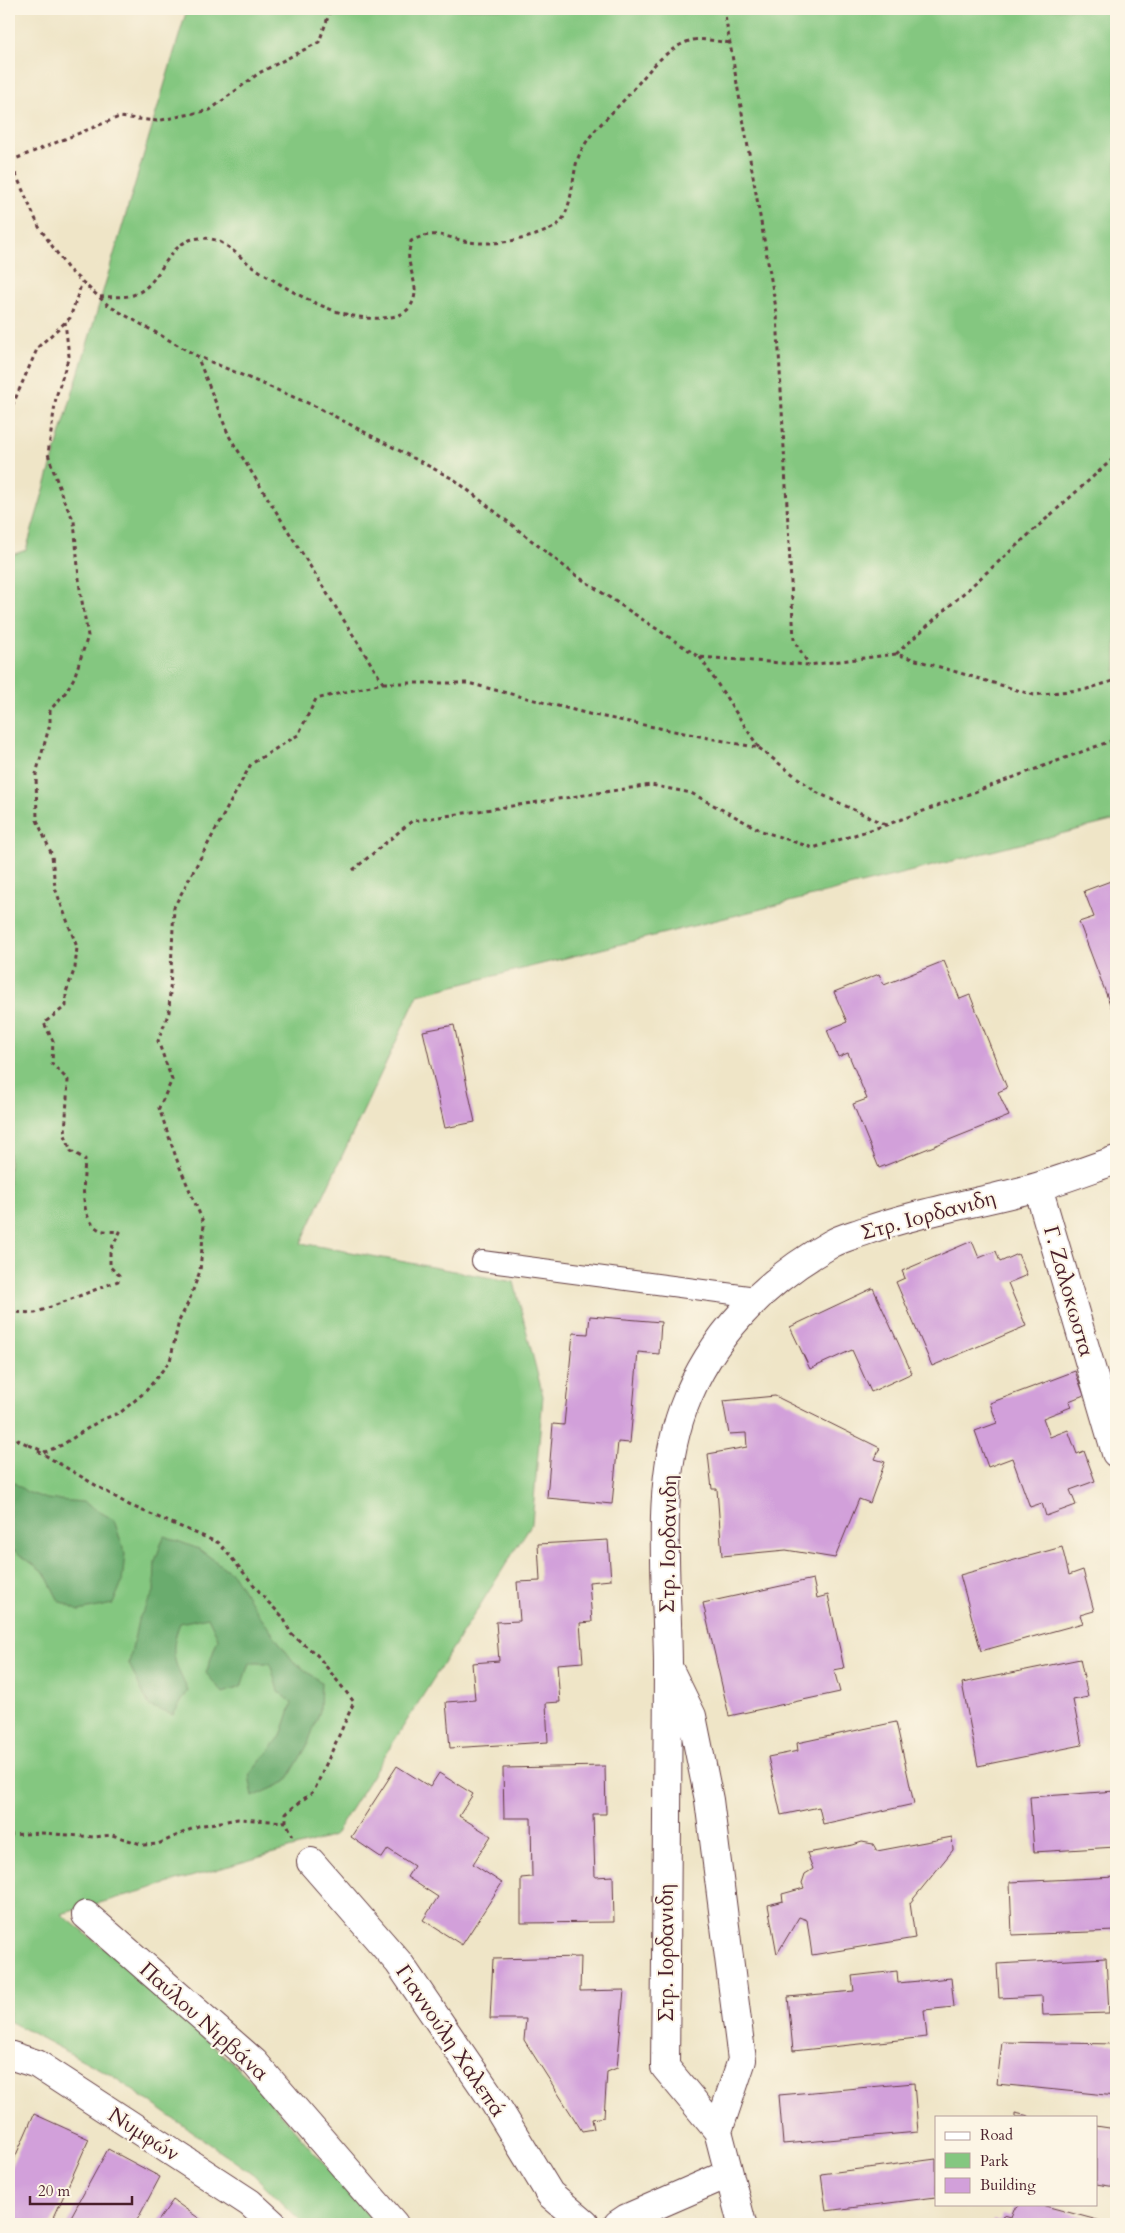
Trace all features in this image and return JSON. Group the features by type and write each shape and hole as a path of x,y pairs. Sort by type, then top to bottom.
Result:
{"street":[{"name":"Στρ. Ιορδανιδη","path":"742,2224 718,2131 665,2067 668,1666 666,1501 670,1459 683,1409 704,1365 723,1335 756,1297 778,1278 833,1243 897,1220 1038,1187 1116,1160"},
{"name":"Γ. Ζαλοκωστα","path":"1038,1187 1116,1453"},
{"name":"Στρ. Ιορδανιδη","path":"668,1666 692,1716 709,1800 742,2060 718,2131"},
{"name":"Γιαννούλη Χαλεπά","path":"310,1862 399,1963 494,2102 550,2194 585,2224"},
{"name":"Παύλου Νιρβάνα","path":"86,1915 254,2062 394,2224"},
{"name":"Νυμφών","path":"9,2054 37,2064 250,2203 273,2224"},
{"path":"618,2224 627,2218 728,2174"}],"lane":[{"path":"482,1261 756,1297"}],"path":[{"path":"331,9 320,42 259,73 210,110 157,121 119,117 9,160 39,227 68,269 109,306 197,356 318,407 455,480 574,574 700,657 759,748 816,792 886,825"},
{"path":"724,9 776,314 794,640 808,665"},
{"path":"99,297 132,296 146,288 172,252 182,244 198,238 217,239 232,248 255,268 307,299 364,319 398,316 410,307 416,290 415,278 409,259 411,241 425,234 446,235 470,242 517,240 558,224 566,213 577,161 587,140 643,76 659,60 691,40 731,43"},
{"path":"9,414 38,347 70,318 82,282"},
{"path":"9,1312 35,1312 118,1281 119,1275 110,1268 110,1251 120,1232 102,1231 91,1224 86,1208 85,1159 71,1151 65,1135 68,1080 52,1064 53,1041 44,1023 66,1006 66,992 75,968 77,947 55,888 52,855 37,820 36,774 50,724 50,710 65,693 74,678 88,636 80,590 74,521 64,500 48,454 56,397 69,356 65,322"},
{"path":"197,356 230,436 383,683"},
{"path":"896,654 1116,456"},
{"path":"700,657 808,665 896,654 1034,695 1087,690 1116,680"},
{"path":"9,1436 44,1452 62,1446 99,1421 121,1412 145,1392 170,1361 179,1321 200,1271 204,1224 178,1163 160,1108 172,1080 158,1041 169,1012 174,907 251,764 298,735 316,699 383,683 468,683 589,714 759,748"},
{"path":"353,870 412,821 651,785 690,793 762,831 812,848 886,825 1116,739"},
{"path":"29,1445 129,1505 219,1543 268,1602 283,1617 291,1634 317,1655 354,1702 314,1791 286,1813 286,1822 310,1862"},
{"path":"9,1835 42,1833 94,1837 112,1835 144,1845 158,1844 198,1826 238,1819 286,1822"}],"green space":[{"path":"187,9 1116,9 1116,820 418,995 301,1243 514,1282 543,1396 532,1523 334,1836 61,1914 124,1964 256,2085 376,2224 304,2224 253,2174 111,2075 9,2021 9,556 26,550"},
{"path":"9,1479 27,1492 47,1499 83,1502 114,1520 125,1554 122,1582 113,1604 79,1611 59,1601 44,1572 9,1547"},
{"path":"164,1536 199,1549 233,1574 259,1615 293,1661 321,1682 320,1711 307,1746 286,1782 253,1797 249,1775 281,1736 292,1703 278,1691 270,1663 249,1663 241,1687 223,1693 206,1673 218,1638 208,1617 180,1623 174,1643 174,1651 177,1665 188,1691 173,1715 149,1706 129,1664 138,1620 154,1592 155,1561"}],"building":[{"path":"1116,879 1116,1020 1079,922 1094,917 1084,891"},
{"path":"944,961 960,999 970,995 1007,1088 998,1092 1009,1116 879,1168 853,1104 867,1099 848,1053 838,1057 827,1030 847,1022 834,992 879,974 884,985"},
{"path":"454,1025 475,1122 445,1128 423,1031"},
{"path":"972,1241 979,1258 996,1251 1000,1262 1018,1254 1027,1275 1008,1283 1026,1326 932,1366 896,1282 905,1278 902,1271"},
{"path":"873,1288 912,1373 871,1392 852,1350 810,1369 790,1327"},
{"path":"590,1316 661,1322 659,1354 638,1352 630,1443 618,1442 612,1504 547,1498 553,1424 564,1425 573,1333 588,1334"},
{"path":"1075,1371 1084,1395 1069,1401 1071,1407 1043,1418 1050,1437 1068,1430 1077,1454 1084,1451 1095,1481 1070,1490 1076,1505 1046,1516 1042,1503 1030,1507 1012,1458 988,1467 975,1431 997,1423 990,1403"},
{"path":"775,1396 880,1448 875,1459 885,1462 870,1503 859,1499 835,1558 786,1550 722,1556 717,1489 712,1489 708,1454 747,1447 746,1433 729,1434 723,1401"},
{"path":"608,1540 611,1580 589,1582 592,1622 580,1623 583,1662 557,1664 560,1702 546,1703 548,1742 450,1748 446,1702 475,1700 472,1663 499,1661 496,1622 520,1621 517,1582 540,1581 538,1544"},
{"path":"1062,1547 1069,1575 1083,1570 1094,1611 1080,1615 1083,1623 981,1651 960,1575"},
{"path":"813,1579 817,1598 828,1595 844,1668 834,1670 840,1692 729,1716 703,1603"},
{"path":"1080,1659 1088,1697 1073,1700 1082,1745 978,1766 962,1683"},
{"path":"896,1722 914,1804 823,1824 819,1807 781,1815 768,1757 798,1751 797,1743"},
{"path":"397,1766 430,1787 439,1773 473,1794 459,1816 491,1836 473,1864 502,1883 462,1945 423,1920 438,1897 407,1877 414,1866 388,1849 382,1858 351,1837"},
{"path":"605,1766 606,1814 593,1814 595,1877 613,1876 614,1922 521,1923 521,1878 532,1877 531,1818 504,1818 503,1768"},
{"path":"1116,1791 1116,1847 1034,1852 1030,1797"},
{"path":"952,1837 953,1850 910,1903 915,1938 812,1955 807,1920 799,1917 777,1954 768,1905 783,1901 782,1894 804,1888 802,1883 805,1874 813,1869 807,1853 862,1842 873,1844 877,1851"},
{"path":"1116,1877 1116,1931 1012,1935 1010,1882"},
{"path":"581,1957 580,1991 624,1990 617,2068 607,2072 604,2117 592,2119 594,2129 582,2131 524,2040 526,2019 490,2019 493,1959"},
{"path":"1106,1958 1109,2013 1043,2015 1042,1996 999,1998 997,1964"},
{"path":"897,1971 898,1983 951,1978 954,2007 924,2010 927,2037 793,2051 788,1997 854,1991 852,1976"},
{"path":"1002,2042 1116,2044 1116,2096 997,2084"},
{"path":"914,2083 918,2132 783,2144 779,2095"},
{"path":"9,2091 13,2093 9,2103"},
{"path":"9,2106 14,2108 9,2121"},
{"path":"1015,2113 1029,2116 1015,2116"},
{"path":"34,2114 89,2139 51,2224 16,2224 9,2221 9,2171"},
{"path":"1098,2126 1116,2129 1116,2187 1098,2184"},
{"path":"108,2149 160,2177 135,2224 67,2224"},
{"path":"935,2159 935,2197 826,2211 821,2174"},
{"path":"173,2200 207,2224 156,2224"},
{"path":"1018,2206 1045,2206 1112,2224 993,2224 994,2219 1000,2221 1004,2215 1011,2217 1014,2209"}]}
